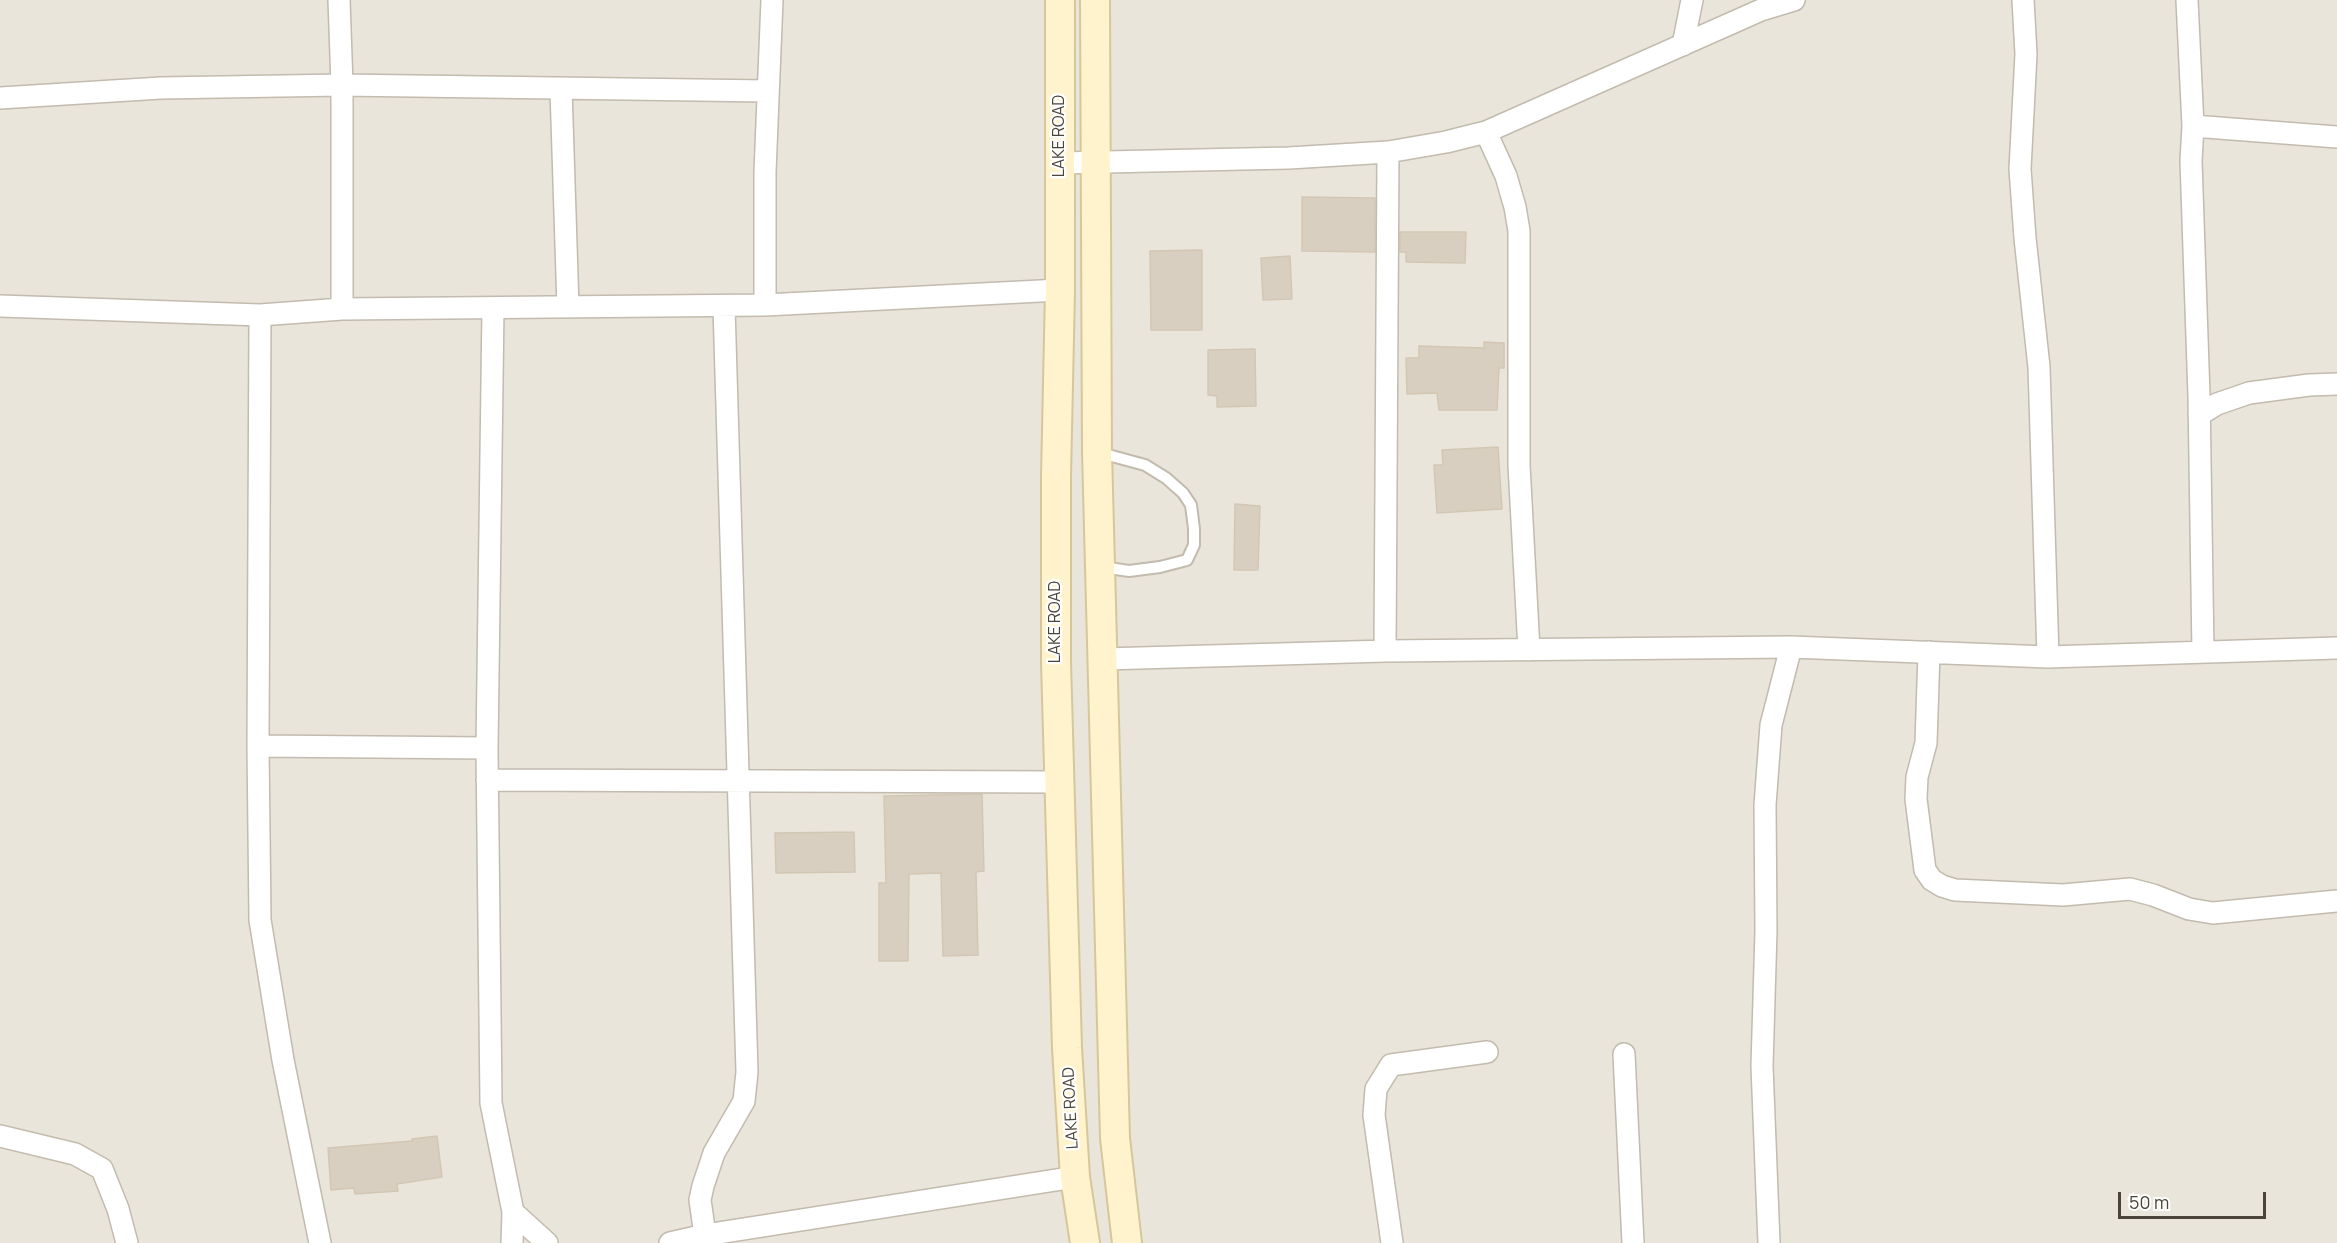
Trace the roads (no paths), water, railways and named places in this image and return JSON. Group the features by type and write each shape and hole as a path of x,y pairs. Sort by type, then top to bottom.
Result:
{"main road":[{"name":"LAKE ROAD","path":"1060,0 1056,662 1067,1048 1075,1177 1084,1243"},
{"path":"1095,0 1097,452 1115,1138 1127,1243"}],"street":[{"path":"339,0 342,85 342,309"},
{"path":"765,305 767,91 772,0"},
{"path":"1683,45 1692,0"},
{"path":"1060,164 1096,161 1289,158 1388,152 1446,142 1486,132 1761,10 1794,0"},
{"path":"2024,0 2026,54 2020,169 2039,367 2048,657"},
{"path":"2187,0 2193,126 2191,161 2203,652"},
{"path":"0,98 161,88 342,85 767,91"},
{"path":"561,89 568,307"},
{"path":"2193,126 2337,137"},
{"path":"1486,132 1506,176 1519,231 1519,465 1529,650"},
{"path":"1385,651 1388,152"},
{"path":"0,306 260,315 342,309 724,307 1060,290"},
{"path":"705,1235 700,1200 703,1186 714,1153 744,1101 747,1072 724,307"},
{"path":"493,308 487,748 491,1103 513,1212 512,1243"},
{"path":"260,315 258,746 260,920 283,1060 320,1243"},
{"path":"2199,415 2217,404 2249,393 2309,385 2337,384"},
{"path":"1769,1243 1762,1066 1766,931 1765,805 1771,725 1791,647"},
{"path":"1104,659 1385,651 1791,647 2048,657 2337,648"},
{"path":"1929,652 1926,743 1917,777 1916,799 1925,870 1932,880 1955,890 2063,895 2130,889 2189,909 2213,913 2337,901"},
{"path":"258,746 487,748"},
{"path":"488,780 1060,782"},
{"path":"1392,1243 1374,1115 1376,1089 1391,1065 1487,1052"},
{"path":"1624,1054 1633,1243"},
{"path":"0,1136 75,1154 102,1169 118,1209 127,1243"},
{"path":"670,1243 705,1235 1075,1177"},
{"path":"513,1212 547,1243"}],"lane":[{"path":"1097,452 1146,465 1166,478 1183,493 1191,505 1194,529 1194,545 1187,560 1160,567 1129,571 1100,567"}]}
